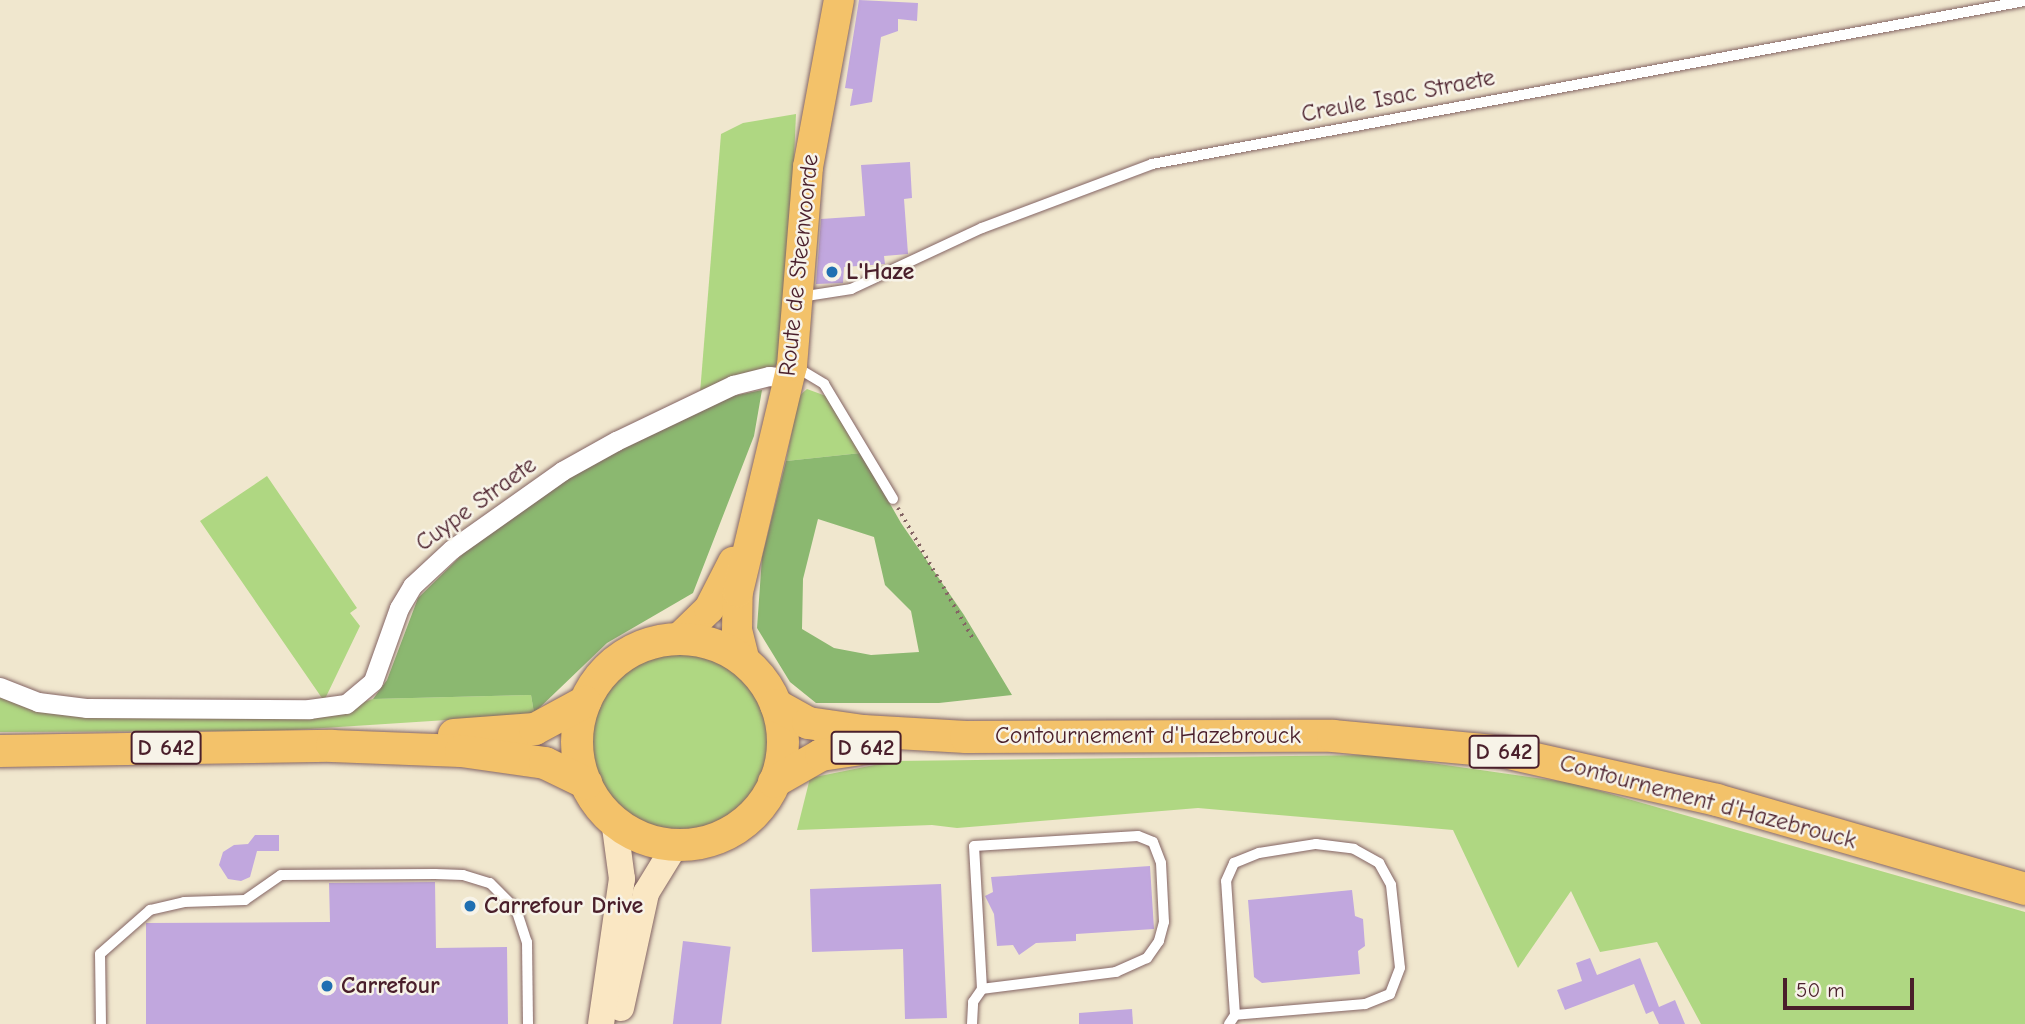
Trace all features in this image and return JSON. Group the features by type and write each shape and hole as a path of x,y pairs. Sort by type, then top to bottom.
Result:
{"highway":[{"path":"678,639 718,646 744,662 776,705 783,744 774,782 756,810 730,831 709,840 676,844 638,835 614,820 586,783 577,738 585,702 599,678 618,659 651,643 678,639"},
{"name":"D 642","path":"0,751 332,746 528,731 552,724 585,702"},
{"name":"Contournement d'Hazebrouck","path":"776,705 808,723 826,727 966,737 1292,734 1490,750 1707,797 2025,889"},
{"name":"Contournement d'Hazebrouck","path":"774,782 802,762 831,752 966,737"},
{"name":"D 642","path":"332,746 515,758 556,766 586,783"}],"main road":[{"name":"Route de Steenvoorde","path":"744,662 736,611 750,527 790,372 800,297 808,167 839,0"},
{"name":"Route de Steenvoorde","path":"678,639 715,600 750,527"},
{"path":"601,1024 622,879 614,820"},
{"path":"618,1024 646,893 676,844"}],"street":[{"name":"Cuype Straete","path":"0,687 38,702 86,708 309,709 346,704 362,696 373,681 412,586 452,549 562,471 615,441 733,385 790,372"}],"lane":[{"name":"Creule Isac Straete","path":"800,297 851,289 971,232 1152,164 2025,1"},
{"path":"790,372 810,372 824,384 893,499"},
{"path":"972,1024 972,1008 982,989 974,846 1138,836 1153,842 1161,863 1164,922 1159,941 1147,958 1116,972 982,989"},
{"path":"1316,844 1354,849 1379,863 1391,885 1400,968 1390,994 1365,1004 1232,1019 1226,881 1234,863 1259,853 1316,844"},
{"path":"101,1024 100,954 150,911 184,902 245,900 281,875 435,874 463,875 490,883 516,909 527,942 528,1024"}],"path":[{"path":"893,499 974,640"}],"green space":[{"path":"796,114 788,293 778,365 700,393 721,134 743,123"},
{"path":"807,389 826,396 861,453 786,461 799,396"},
{"path":"762,390 754,436 693,593 607,643 534,713 531,695 373,699 387,680 418,598 471,546 577,469 718,399"},
{"path":"861,453 901,523 964,615 1012,695 939,703 816,703 790,682 757,628 762,557 786,461","holes":["818,519 874,537 885,585 911,611 919,652 871,655 834,648 802,629 803,579"]},
{"path":"267,476 357,608 350,613 360,626 324,701 200,521"},
{"path":"680,651 714,658 744,677 763,707 770,741 763,775 744,805 714,824 680,831 646,824 616,805 597,775 590,741 597,707 616,677 646,658"},
{"path":"531,695 534,713 447,720 277,731 0,732 0,696 41,712 321,716 373,699"},
{"path":"1375,755 1572,783 2025,912 2025,1024 1701,1024 1657,942 1600,952 1571,891 1518,968 1453,830 1198,808 957,828 932,825 797,830 810,778 894,761"}],"building":[{"path":"859,0 918,3 917,21 898,19 898,31 881,37 872,102 850,106 853,89 845,88"},
{"path":"910,162 912,198 904,199 908,254 884,256 885,264 844,267 843,283 816,284 821,219 865,216 861,165"},
{"path":"255,835 279,835 279,851 257,851 250,877 241,881 228,879 219,865 223,852 234,845 248,844"},
{"path":"1150,866 1154,929 1076,934 1076,941 1036,943 1019,955 1013,945 997,946 994,914 985,896 993,892 991,877"},
{"name":"Carrefour","path":"435,882 436,948 507,947 508,1024 146,1024 146,923 330,922 329,883"},
{"path":"941,884 947,1018 905,1019 903,949 812,952 810,889"},
{"path":"1352,890 1355,916 1363,919 1365,946 1358,951 1360,974 1262,983 1254,977 1248,900"},
{"path":"683,941 731,947 721,1024 673,1024"},
{"path":"1590,958 1597,975 1640,958 1659,1007 1675,1000 1685,1024 1659,1024 1653,1011 1646,1014 1634,984 1565,1010 1557,990 1582,981 1576,963"},
{"path":"1132,1009 1133,1024 1079,1024 1079,1013"}],"place":[{"name":"L'Haze","path":"832,272"},
{"name":"Carrefour Drive","path":"470,906"},
{"name":"Carrefour","path":"327,986"}]}
